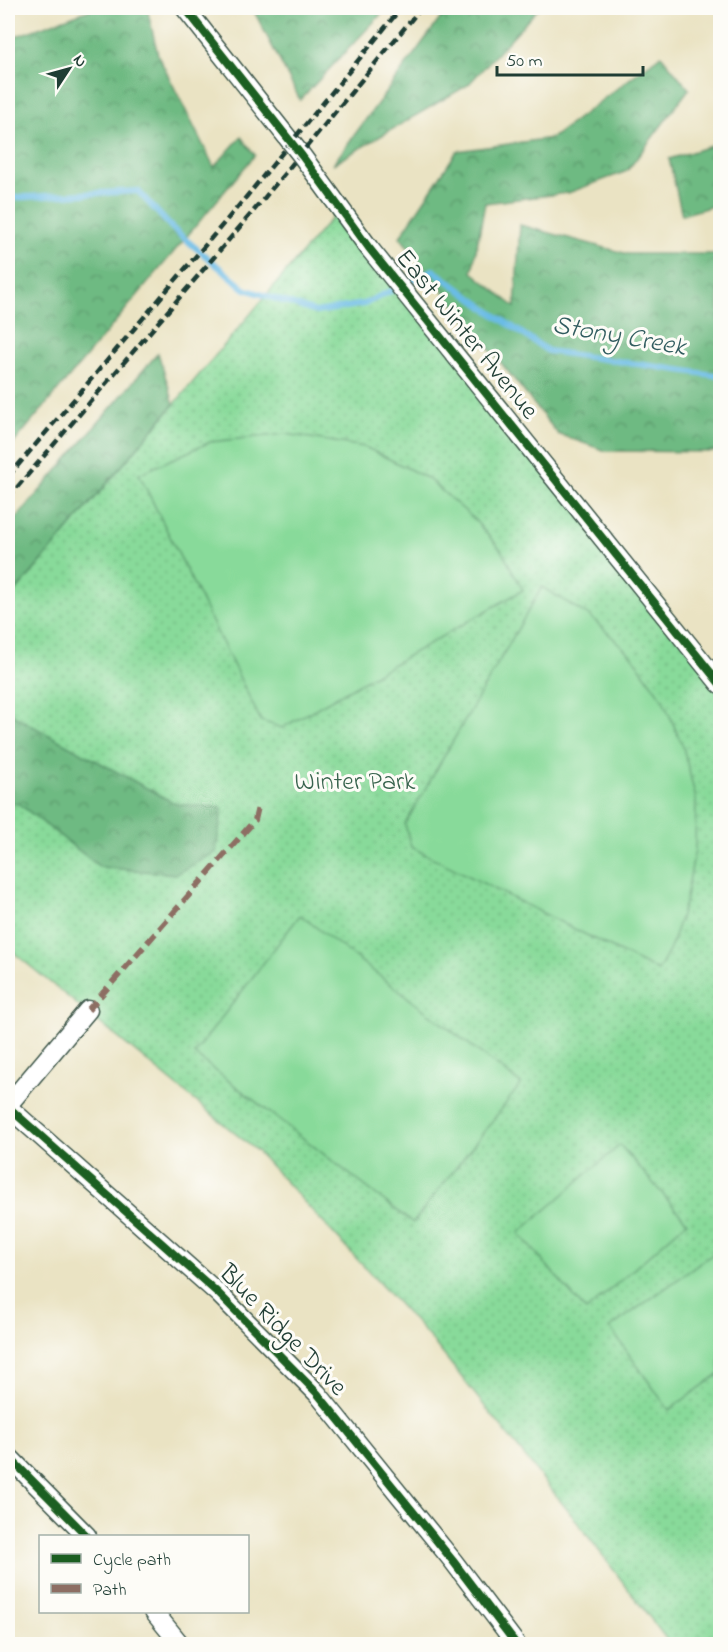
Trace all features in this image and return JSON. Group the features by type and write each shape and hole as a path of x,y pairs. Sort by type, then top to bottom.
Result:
{"street":[{"name":"East Winter Avenue","path":"185,8 302,156 369,248 720,684"},
{"path":"8,1106 88,1010"},
{"name":"Blue Ridge Drive","path":"8,1106 219,1294 317,1393 453,1561 516,1644"},
{"path":"8,1456 86,1535"},
{"path":"156,1613 180,1644"}],"green space":[{"path":"95,8 147,8 158,55 214,167 241,137 255,155 8,450 8,39"},
{"path":"259,8 387,8 300,100 255,13"},
{"path":"448,8 539,8 468,85 333,164"},
{"path":"661,55 689,89 627,171 568,193 485,203 472,272 515,307 520,225 628,254 719,254 720,452 606,451 558,434 400,237 457,151 552,138"},
{"path":"720,143 720,204 682,215 669,159"},
{"name":"Winter Park","path":"340,208 720,682 720,1644 670,1644 578,1523 431,1339 258,1152 8,948 8,601"},
{"path":"158,353 174,404 8,601 8,528"},
{"path":"286,434 365,447 427,478 473,518 501,550 523,590 282,728 261,721 139,474 210,442"},
{"path":"542,587 591,617 632,656 663,700 683,747 696,799 695,850 685,903 670,949 658,971 411,847 405,824"},
{"path":"8,707 14,716 176,804 222,808 216,852 176,874 100,867 19,804 8,802"},
{"path":"300,915 521,1084 413,1223 194,1054"},
{"path":"620,1145 687,1222 586,1311 519,1233"},
{"path":"720,1249 720,1373 669,1410 610,1328"}],"waterway":[{"name":"Stony Creek","path":"8,198 138,191 172,228 245,289 316,312 364,304 433,270 548,351 720,376"}],"railway":[{"path":"8,477 247,196 401,8"},
{"path":"8,498 256,208 421,8"}],"marked path":[{"path":"88,1010 255,820 258,807"}],"cycle path":[{"path":"185,8 302,156 369,248 720,684"},
{"path":"8,1107 219,1294 317,1393 453,1561 516,1644"},
{"path":"8,1456 86,1535"}]}
